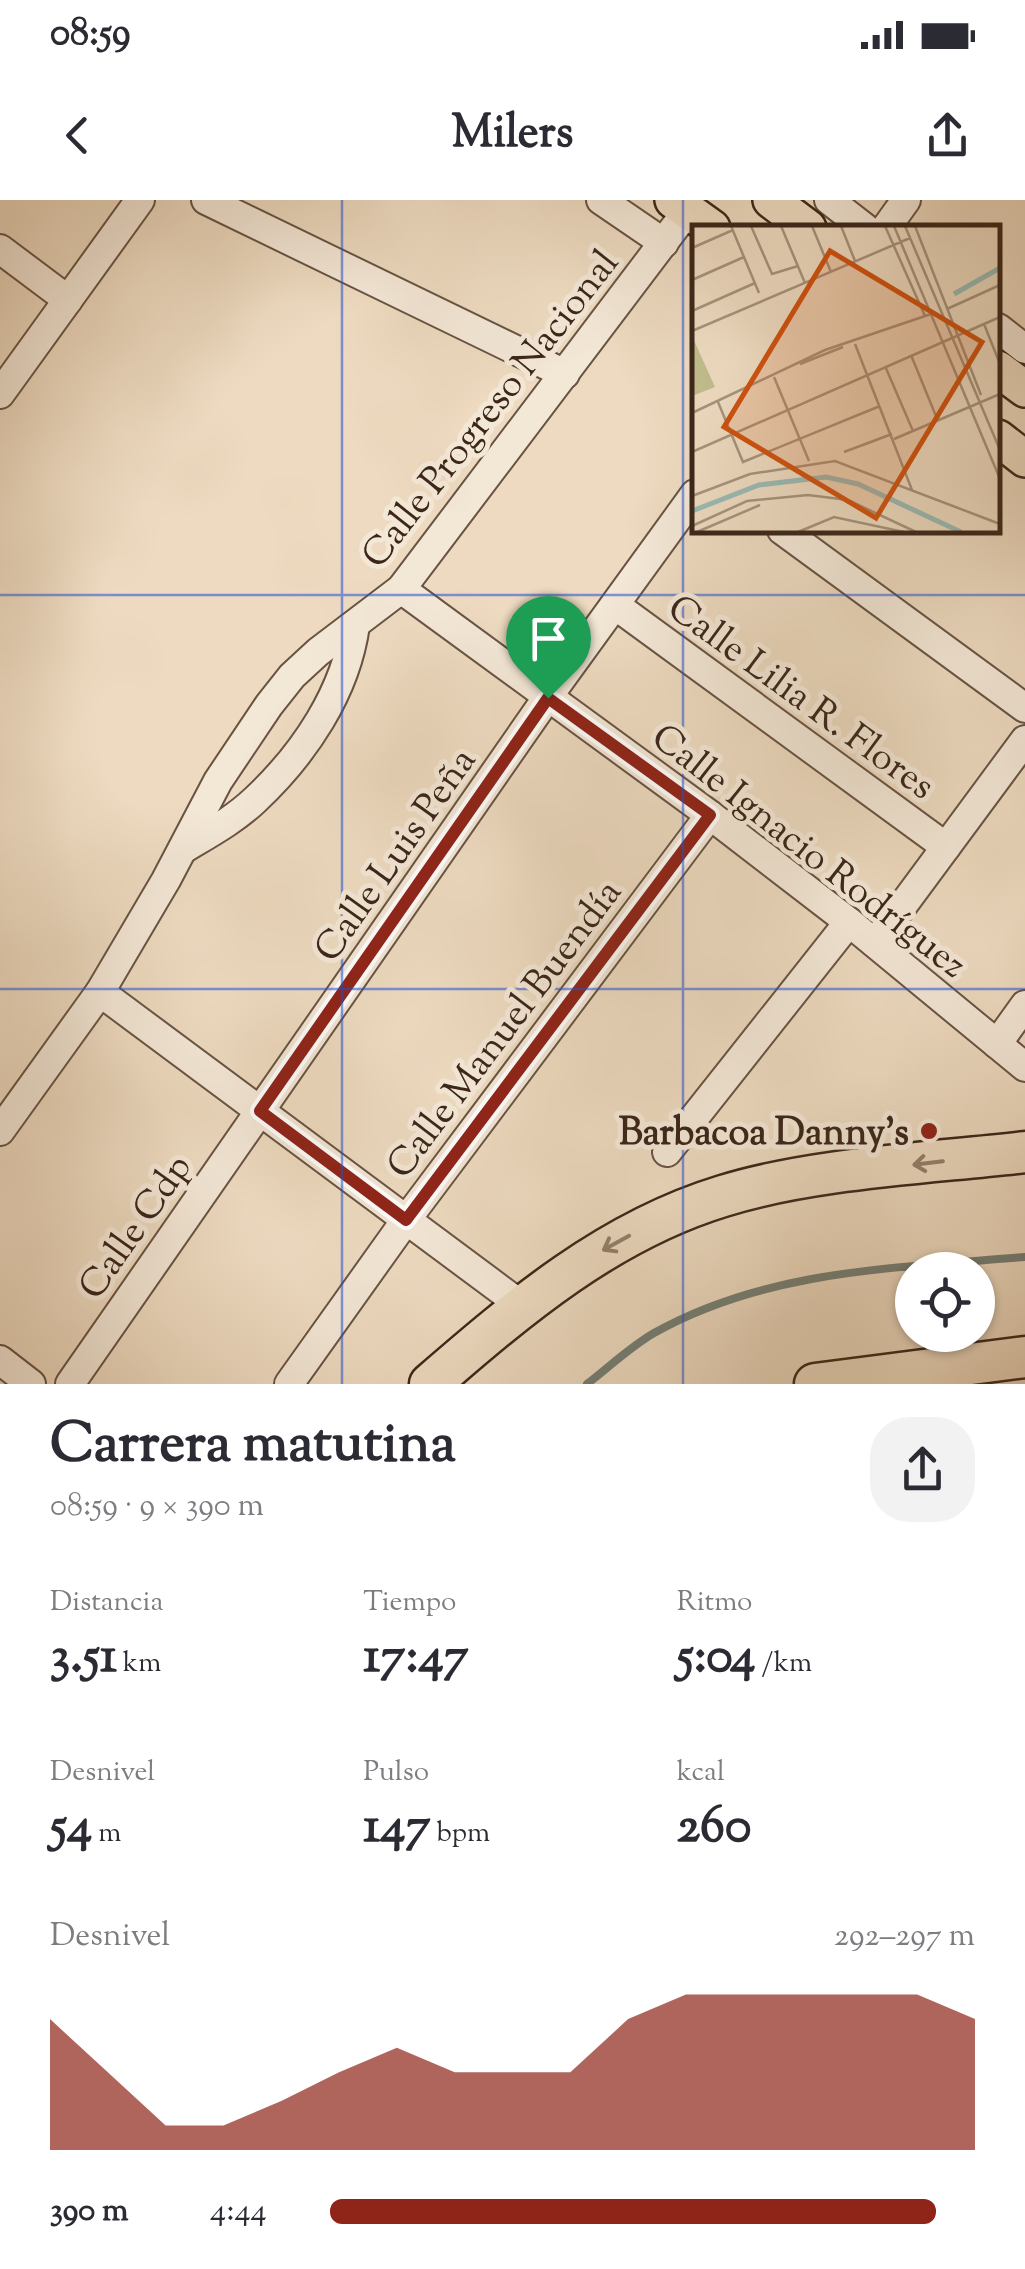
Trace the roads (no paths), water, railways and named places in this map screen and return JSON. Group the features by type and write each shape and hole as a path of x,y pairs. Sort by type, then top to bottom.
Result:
{"highway":[{"path":"430,1384 521,1305 586,1260 648,1226 724,1196 812,1177 1025,1152"},
{"path":"815,1384 1025,1357"}],"main road":[{"path":"771,200 804,225"},
{"path":"1000,371 1025,390"},
{"path":"1000,440 1025,459"}],"street":[{"path":"0,394 140,200"},
{"path":"206,200 564,374"},
{"path":"601,200 664,243"},
{"path":"829,200 861,225"},
{"path":"888,225 906,200"},
{"name":"Calle Progreso Nacional","path":"0,1131 100,992 232,758 269,705 292,676 401,588 664,243 691,213"},
{"path":"0,249 68,300"},
{"path":"1000,329 1025,348"},
{"name":"Calle Luis Peña","path":"260,1111 692,498"},
{"path":"785,532 1025,708"},
{"name":"Calle Ignacio Rodríguez","path":"401,588 710,815 875,943 1025,1067"},
{"name":"Calle Lilia R. Flores","path":"615,605 946,848"},
{"path":"182,850 243,810 282,772 327,711 351,656 355,626"},
{"path":"875,943 1025,740"},
{"name":"Calle Manuel Buendía","path":"288,1384 710,815"},
{"path":"667,1152 848,922"},
{"path":"100,992 521,1305"},
{"path":"997,1044 1025,1005"},
{"name":"Calle Cdp","path":"70,1384 260,1111"},
{"path":"0,1360 31,1384"}],"waterway":[{"path":"587,1384 654,1333 742,1296 835,1275 1025,1257"}],"place":[{"name":"Barbacoa Danny's","path":"929,1131"}]}
